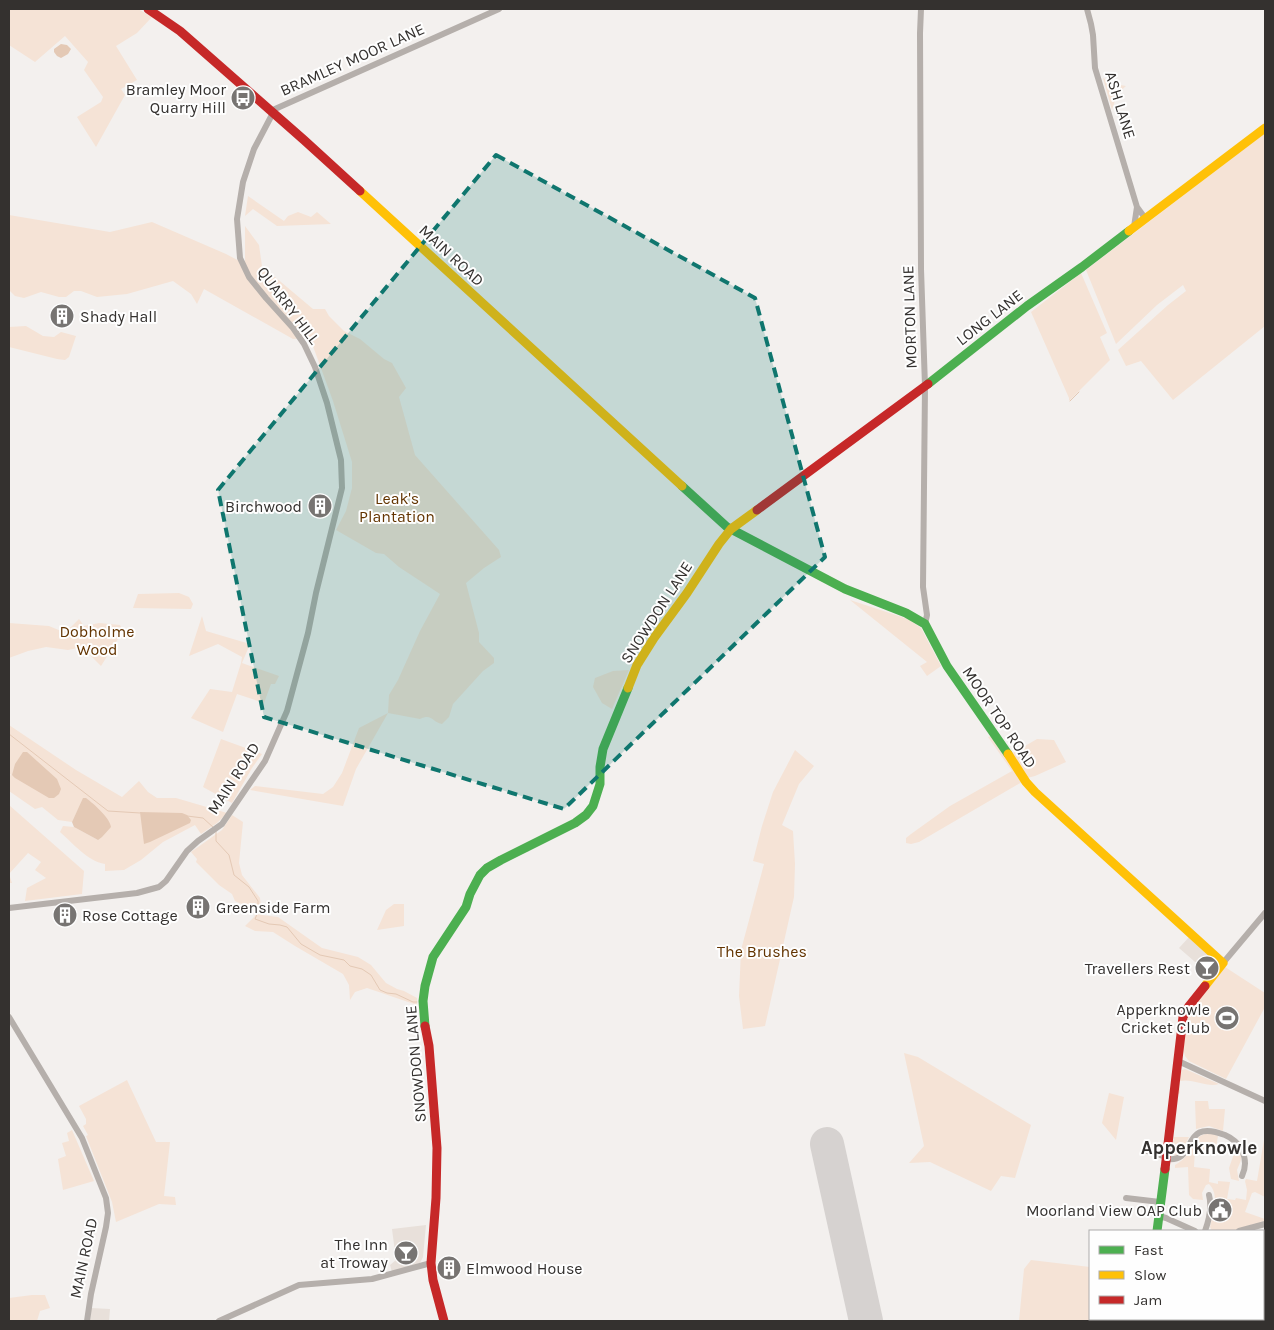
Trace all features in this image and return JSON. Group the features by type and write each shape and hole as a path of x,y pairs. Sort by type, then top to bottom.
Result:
{"main road":[{"name":"MAIN ROAD","path":"148,9 180,31 272,112 731,529"},
{"name":"LONG LANE","path":"731,529 925,386 1265,128"},
{"path":"731,529 845,589 906,613 925,624"},
{"name":"SNOWDON LANE","path":"444,1321 433,1280 431,1263 436,1198 437,1148 429,1046 424,1020 423,1001 433,957 466,907 480,874 500,860 575,823 586,815 593,806 600,784 600,766 607,736 637,665 731,529"},
{"name":"MOOR TOP ROAD","path":"925,624 947,666 1001,742 1026,782 1223,963"},
{"path":"1157,1230 1184,1018 1186,1010 1223,963"}],"street":[{"name":"BRAMLEY MOOR LANE","path":"272,112 282,104 499,9"},
{"name":"MORTON LANE","path":"921,9 921,269 925,386 923,587 927,615 925,624"},
{"name":"ASH LANE","path":"1087,9 1092,30 1095,68 1137,208 1145,218"},
{"name":"QUARRY HILL","path":"272,112 254,149 243,182 237,219 240,258 249,277 293,328 308,351 332,421 341,460 342,488"},
{"name":"ASH LANE","path":"1134,227 1137,208"},
{"name":"MAIN ROAD","path":"9,908 151,890 162,884 187,851 215,829 232,810 265,761 287,710 308,633 342,488"},
{"path":"1223,963 1265,913"},
{"name":"MAIN ROAD","path":"9,1017 82,1138 106,1198 108,1213 106,1227 90,1294 87,1321"},
{"path":"1178,1061 1265,1101"},
{"path":"1144,1150 1173,1160 1184,1153 1196,1134 1204,1130 1210,1130 1228,1137 1241,1148 1246,1166 1242,1173"},
{"path":"1205,1230 1210,1207 1209,1195"},
{"path":"1126,1198 1160,1202"},
{"path":"1159,1216 1193,1230"},
{"path":"1243,1230 1265,1224"},
{"path":"219,1321 299,1285 372,1279 431,1263"}],"highlighted area":[{"path":"496,155 755,298 825,557 564,809 264,717 218,490"}],"shaded area":[{"path":"61,44 67,45 71,49 68,54 61,58 57,56 54,49"},
{"path":"23,752 27,752 57,779 61,789 54,798 49,798 12,775 15,764"},
{"path":"83,798 86,798 97,807 110,823 111,827 98,840 74,827 72,822"},
{"path":"140,812 182,813 191,820 190,823 144,844"},
{"path":"1190,936 1218,963 1209,974 1179,948"},
{"path":"426,1225 423,1257 420,1263 392,1272 390,1265 396,1260 392,1229"},
{"path":"91,1308 110,1309 109,1321 90,1321"}],"green space":[{"path":"9,9 138,9 152,17 137,33 116,46 137,80 121,89 125,95 96,147 77,117 101,102 103,97 84,70 88,62 65,36 35,62 9,45"},
{"path":"1103,78 1115,84 1126,86 1117,94 1112,110"},
{"path":"1265,133 1265,326 1173,400 1141,361 1126,366 1118,350 1186,291 1183,285 1157,305 1116,344 1086,270"},
{"path":"248,196 284,221 288,216 298,212 311,217 317,212 331,224 277,226 253,209 245,216"},
{"name":"Leak's Plantation","path":"9,215 110,232 152,222 245,264 245,226 259,245 262,266 313,309 325,309 329,316 344,331 360,339 384,359 392,363 406,388 399,397 415,455 499,550 501,557 466,583 479,633 479,642 494,658 494,663 483,671 453,704 449,717 442,724 430,717 420,719 388,713 389,695 440,594 399,567 384,554 376,553 336,530 346,511 352,488 352,462 333,401 310,338 293,339 204,289 197,304 191,294 173,281 127,294 97,297 81,291 74,291 66,297 41,292 24,298 15,296 9,290"},
{"path":"1081,273 1107,333 1100,337 1110,360 1069,401 1031,312"},
{"path":"26,326 43,336 54,337 61,332 76,336 69,357 65,360 57,359 9,347 9,327"},
{"path":"179,593 189,597 193,604 191,609 133,608 138,594"},
{"path":"850,600 908,619 921,628 941,666 927,676 920,666 927,662"},
{"path":"202,616 206,631 250,644 242,663 279,676 275,684 271,684 264,703 237,694 223,732 191,718 210,689 232,692 242,657 218,644 189,656"},
{"name":"Dobholme Wood","path":"79,619 84,626 99,623 120,625 123,631 101,666 88,653 78,648 68,650 46,647 9,658 9,623 49,626 61,631 71,627"},
{"path":"629,670 612,709 602,703 593,687 595,678 613,671"},
{"path":"388,713 356,769 343,806 250,790 255,786 323,794 333,787 342,773 359,728"},
{"path":"9,725 76,770 122,797 139,781 148,792 157,798 176,798 227,813 201,834 195,825 163,842 141,860 124,870 105,871 105,864 86,855 60,832 63,826 74,827 98,840 84,798 72,822 58,820 42,807 35,809 9,791 9,776 11,775 9,773"},
{"path":"991,736 1006,757 1037,739 1054,740 1066,762 1035,776 1019,780 1022,782 919,842 906,843 906,838 950,806 1012,771 988,737"},
{"path":"221,739 262,754 232,803 203,787"},
{"name":"The Brushes","path":"795,750 814,766 799,784 782,825 793,831 794,897 765,1026 743,1029 739,996 741,950 764,864 753,861 773,792"},
{"path":"9,805 84,871 82,894 25,901 27,888 46,878 35,870 41,862 28,853 9,874"},
{"path":"232,815 243,822 239,863 242,875 260,898 262,915 278,917 322,948 358,957 371,965 386,983 417,998 417,1005 367,988 355,992 350,1000 349,985 343,974 273,932 255,931 245,926 255,916 251,908 235,901 232,894 219,885 196,862 197,859 191,852 222,830"},
{"path":"394,904 404,904 404,926 377,930 386,910"},
{"name":"Apperknowle Cricket Club","path":"1225,967 1265,993 1265,1007 1226,1079 1189,1061 1185,1056 1183,1048 1189,1013"},
{"path":"904,1053 918,1057 1031,1125 1015,1178 1001,1176 991,1191 930,1162 909,1163 924,1146"},
{"path":"1185,1069 1219,1084 1210,1085 1185,1080 1180,1081 1180,1093 1177,1095 1180,1073"},
{"path":"127,1080 156,1142 170,1142 164,1196 175,1197 176,1205 159,1204 116,1222 112,1202 83,1126 86,1124 86,1119 79,1106"},
{"path":"1109,1093 1124,1097 1116,1140 1102,1123"},
{"path":"1195,1101 1208,1101 1209,1109 1225,1109 1223,1131 1209,1126 1196,1129"},
{"path":"72,1130 94,1181 63,1190 58,1159 66,1156 62,1143 69,1141 67,1133"},
{"path":"1210,1133 1218,1136 1215,1153 1195,1150 1194,1167 1210,1169 1209,1182 1218,1184 1218,1181 1230,1182 1227,1199 1246,1200 1247,1190 1245,1181 1246,1179 1257,1181 1265,1134 1265,1197 1255,1192 1252,1193 1245,1212 1265,1219 1265,1221 1236,1230 1212,1230 1210,1227 1215,1199 1212,1188 1209,1184 1206,1185 1202,1193 1203,1200 1193,1199 1189,1195 1188,1167 1175,1168 1175,1165 1190,1151 1195,1141 1204,1134"},
{"path":"1174,1137 1189,1137 1181,1153 1176,1156 1172,1153"},
{"path":"1236,1148 1241,1157 1237,1170 1239,1181 1231,1179 1229,1168"},
{"path":"1031,1260 1089,1267 1089,1320 1134,1320 1019,1321 1024,1269"},
{"path":"45,1295 50,1308 40,1311 37,1321 9,1321 9,1298"}],"waterway":[{"path":"1070,401 1079,392"},
{"path":"9,734 108,811 140,813"},
{"path":"187,816 203,818 214,828"},
{"path":"216,831 216,841 229,855 234,875 249,887 258,901 258,912 255,919 287,927 301,944 320,955 344,960 350,966 362,969 371,975 380,990 417,1002"}],"runway":[{"path":"827,1144 866,1321"}],"traffic: fast":[{"path":"928,384 1027,306 1129,231"},
{"path":"682,486 727,527 845,589 906,613 925,624 947,666 1008,754"},
{"path":"425,1026 423,1001 433,957 466,907 470,894 480,875 487,868 501,860 575,823 586,815 593,806 600,784 603,749 628,688"},
{"path":"1157,1230 1165,1169"}],"traffic: slow":[{"path":"1129,231 1265,128"},
{"path":"360,191 682,486"},
{"path":"628,688 637,665 654,638 687,593 719,544 731,529 757,510"},
{"path":"1008,754 1026,782 1035,792 1223,963 1205,986"}],"traffic: jam":[{"path":"148,9 180,31 360,191"},
{"path":"757,510 928,384"},
{"path":"1165,1169 1183,1017 1205,986"},
{"path":"425,1026 429,1046 437,1148 436,1198 431,1263 433,1280 444,1321"}],"place":[{"name":"Bramley Moor Quarry Hill","path":"243,98"},
{"name":"Shady Hall","path":"62,316"},
{"name":"Birchwood","path":"320,506"},
{"name":"Greenside Farm","path":"198,907"},
{"name":"Rose Cottage","path":"65,915"},
{"name":"Travellers Rest","path":"1207,968"},
{"name":"Apperknowle Cricket Club","path":"1227,1018"},
{"name":"Moorland View OAP Club","path":"1220,1210"},
{"name":"The Inn at Troway","path":"406,1253"},
{"name":"Elmwood House","path":"449,1268"}],"district":[{"name":"Apperknowle","path":"1199,1147"}]}
